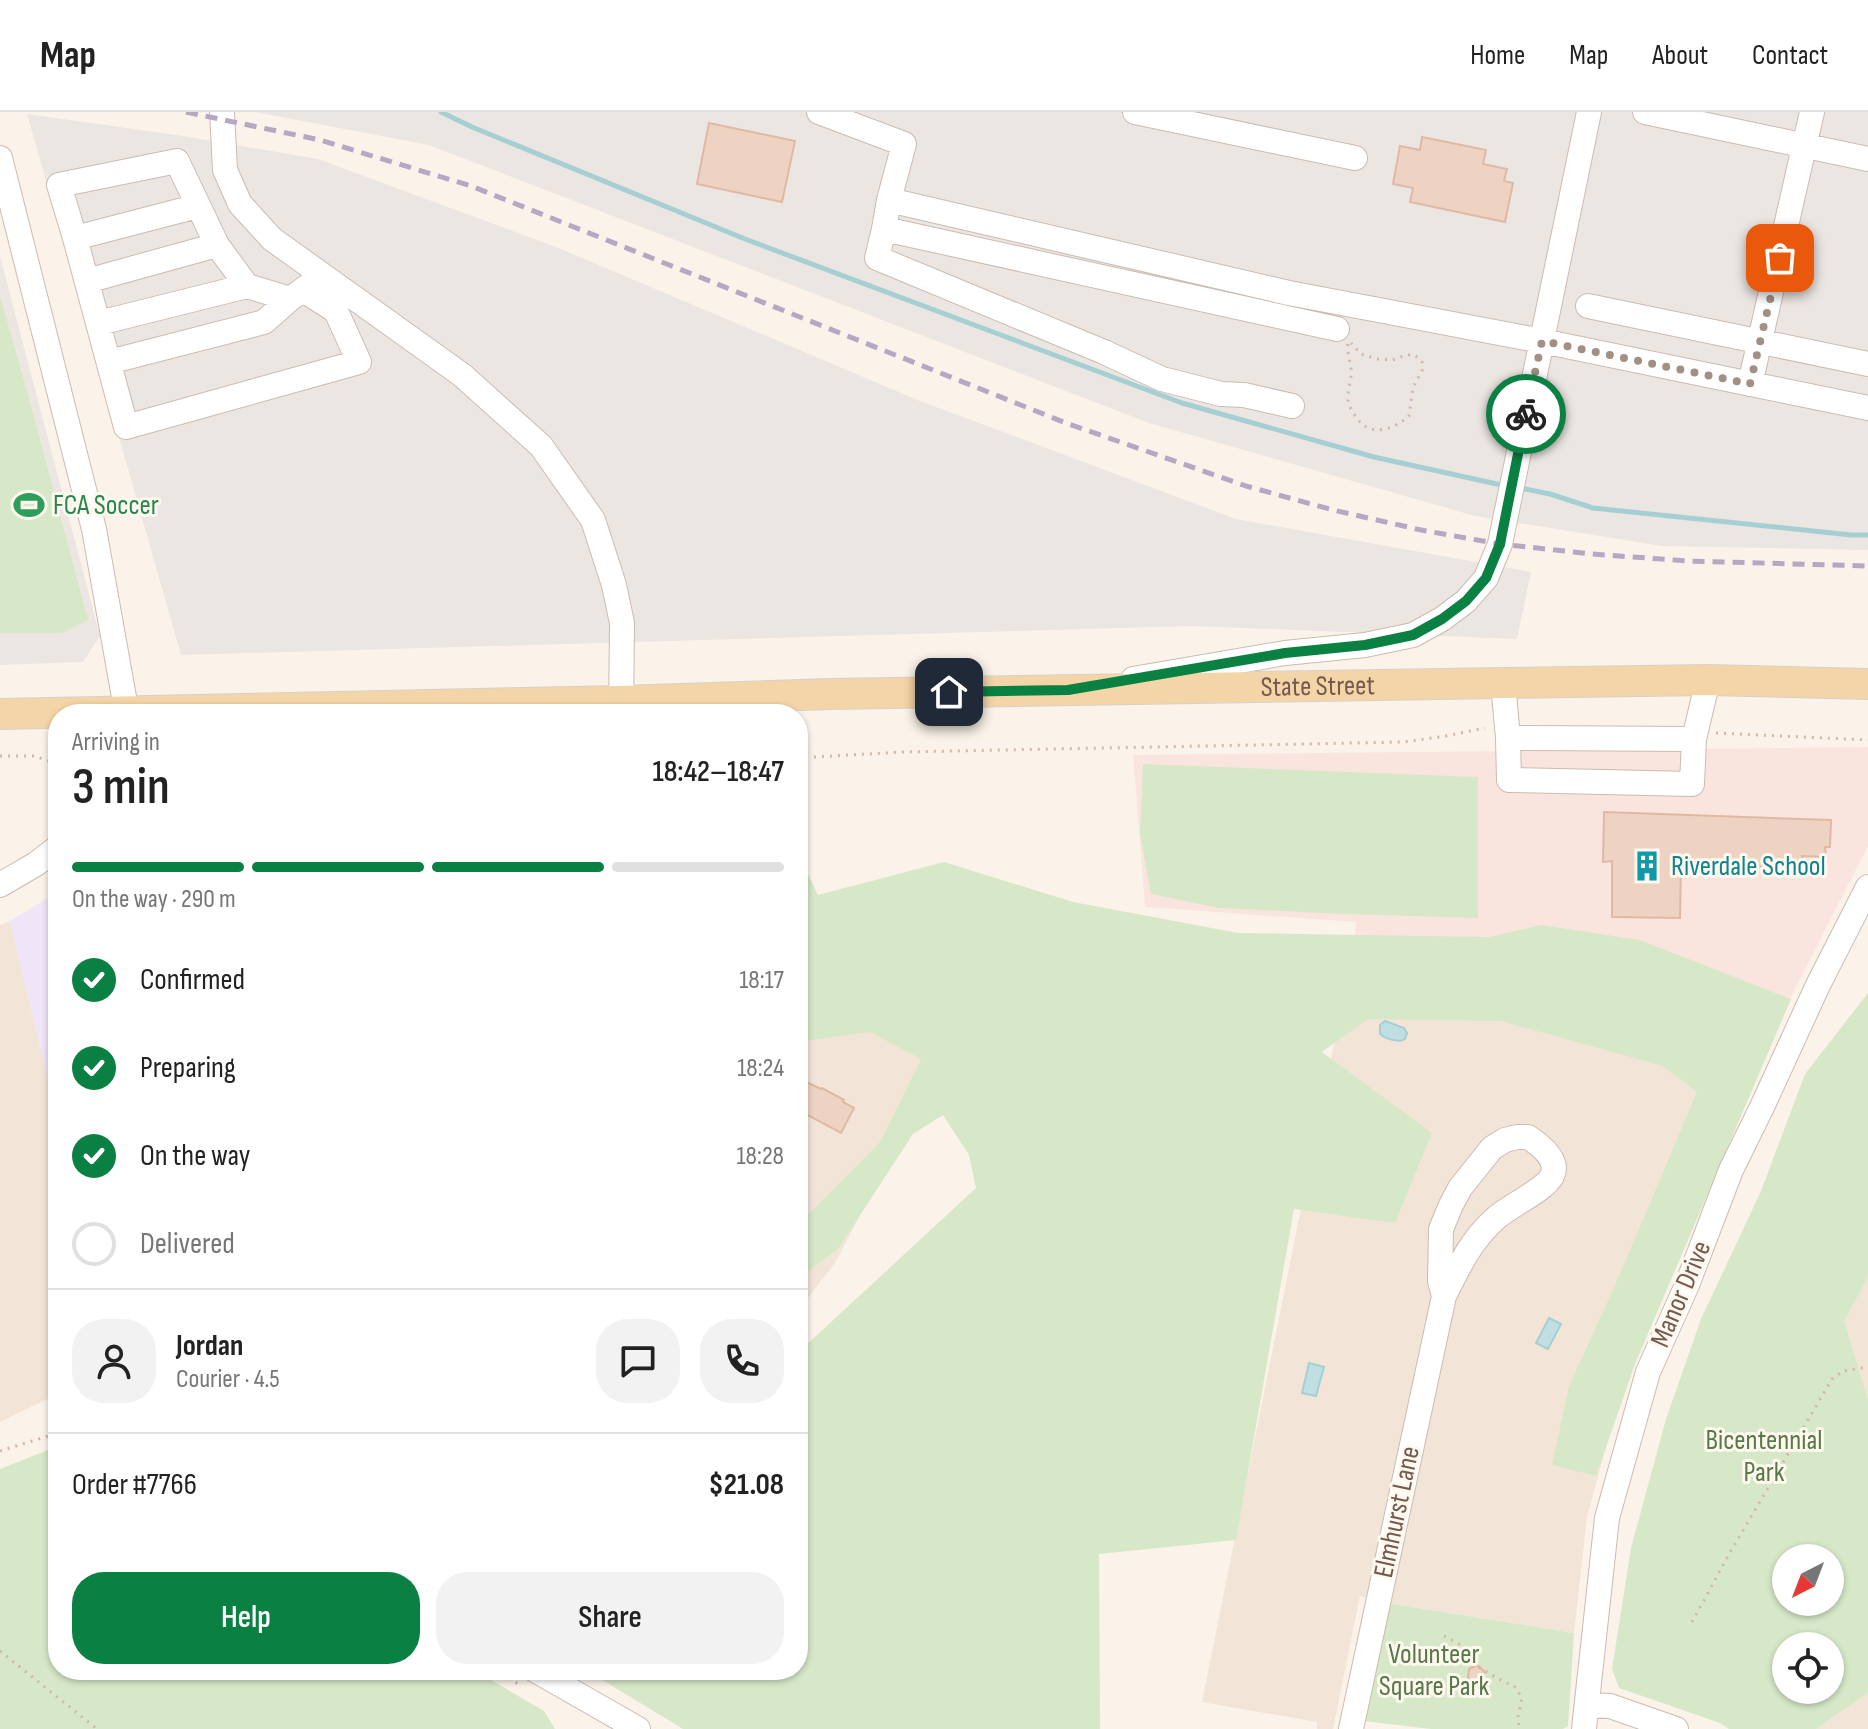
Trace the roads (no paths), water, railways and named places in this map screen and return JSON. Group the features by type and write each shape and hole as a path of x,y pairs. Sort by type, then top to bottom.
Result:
{"main road":[{"name":"State Street","path":"681,704 830,694 1708,680 1868,684"},
{"name":"State Street","path":"0,714 48,714"}],"street":[{"path":"222,112 225,170 240,204 272,239 305,288 336,311 359,362 126,427 59,185 177,161 217,245 247,286"},
{"path":"819,112 904,144 877,258 1162,379 1221,394 1244,395 1292,406"},
{"path":"1135,112 1355,158"},
{"path":"1068,690 1413,635 1466,601 1486,578 1500,544 1589,112"},
{"path":"1645,112 1868,159"},
{"path":"1750,384 1812,112"},
{"path":"0,158 94,529 125,704"},
{"path":"889,200 1289,293 1868,408"},
{"path":"75,238 198,206"},
{"path":"884,229 1343,335"},
{"path":"87,281 217,245"},
{"path":"99,323 247,286 305,288 462,375 541,446 593,520 614,585 622,623 621,704"},
{"path":"109,362 264,322 305,288"},
{"path":"1588,306 1868,364"},
{"path":"1503,683 1509,780 1692,784 1694,736 1708,680"},
{"path":"1508,730 1694,736"},
{"path":"0,885 48,855"},
{"name":"Manor Drive","path":"1585,1717 1607,1518 1648,1372 1687,1285 1731,1170 1868,887"},
{"name":"Elmhurst Lane","path":"1351,1729 1444,1296 1466,1252 1481,1233 1510,1207 1544,1185 1552,1175 1554,1164 1546,1151 1528,1137 1505,1140 1492,1148 1460,1188 1451,1205 1441,1229 1440,1281 1444,1296"},
{"path":"552,1680 638,1729"},
{"path":"1585,1717 1610,1706 1676,1729"}],"water":[{"path":"1385,1021 1404,1028 1407,1033 1405,1039 1392,1040 1380,1034 1380,1025"},
{"path":"1549,1318 1561,1324 1548,1349 1536,1343"},
{"path":"1309,1363 1324,1367 1316,1396 1302,1393"}],"waterway":[{"path":"441,112 745,239 1182,403 1374,457 1506,486"},
{"path":"1520,488 1593,508 1868,535"}],"railway":[{"path":"186,112 320,140 471,186 1066,423 1246,486 1333,510 1500,544 1592,554 1688,561 1868,566"}],"place":[{"name":"FCA Soccer","path":"29,505"},
{"name":"Riverdale School","path":"1647,866"}],"park label":[{"name":"Bicentennial Park","path":"1764,1456"},
{"name":"Volunteer Square Park","path":"1434,1670"}]}
